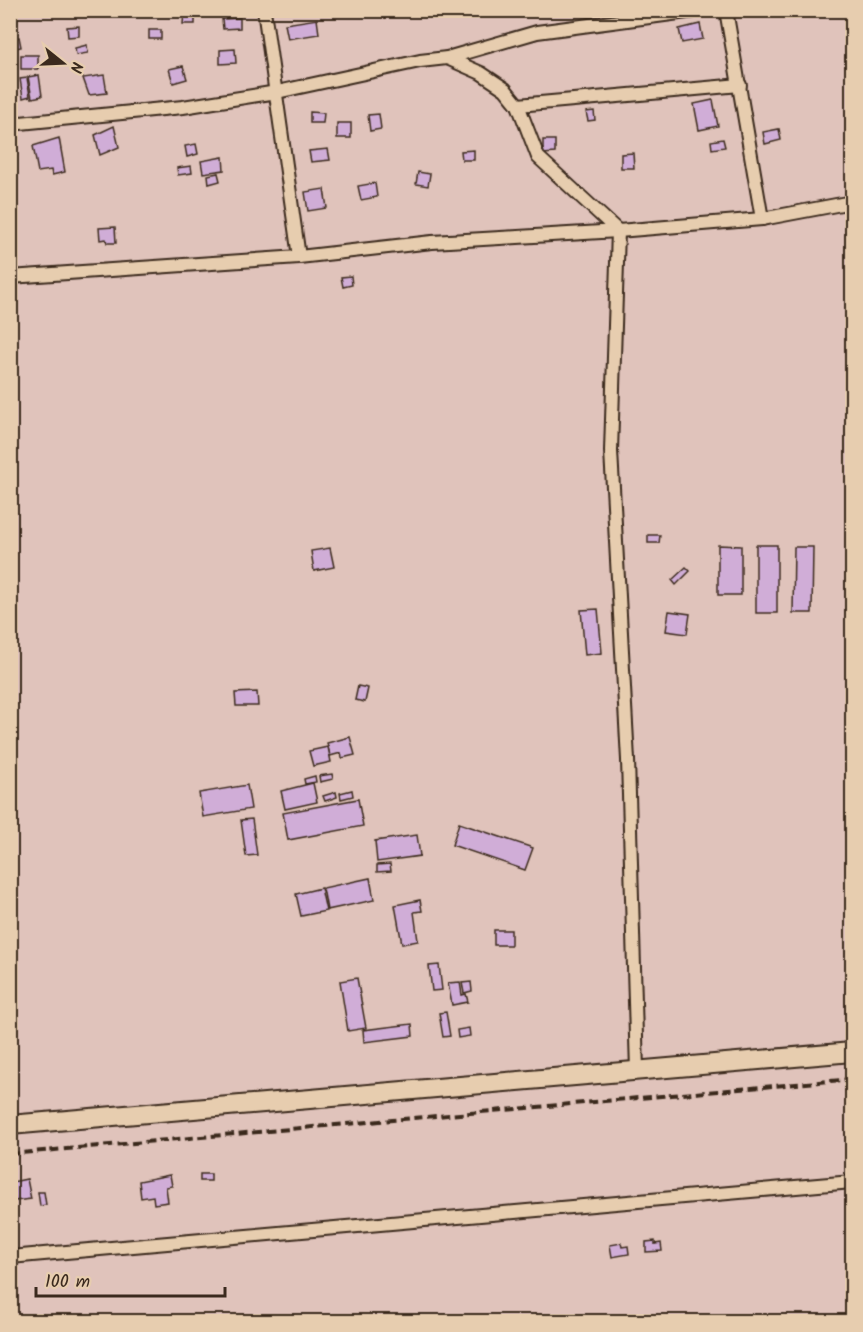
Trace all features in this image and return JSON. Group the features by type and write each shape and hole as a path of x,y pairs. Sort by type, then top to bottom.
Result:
{"street":[{"path":"264,10 299,256"},
{"path":"10,124 183,107 277,92 420,61 447,58 537,32 702,10"},
{"path":"726,10 762,219"},
{"path":"447,58 497,83 518,105 538,157 618,231 611,451 628,760 637,1071"},
{"path":"518,105 740,85"},
{"path":"10,277 299,256 432,242 618,231 762,219 852,202"},
{"path":"10,1125 852,1052"},
{"path":"10,1257 852,1182"}],"building":[{"path":"184,13 195,13 195,24 183,24"},
{"path":"240,18 240,28 223,29 222,19"},
{"path":"317,19 319,34 288,39 285,24"},
{"path":"700,24 703,39 682,43 679,29"},
{"path":"79,26 79,36 68,37 67,27"},
{"path":"149,30 161,30 161,39 149,39"},
{"path":"19,37 21,47 10,49 10,38"},
{"path":"87,45 88,53 76,55 75,48"},
{"path":"235,49 236,63 220,64 220,50"},
{"path":"21,55 38,55 38,69 21,69"},
{"path":"183,66 187,79 173,83 169,69"},
{"path":"39,75 42,96 32,98 28,77"},
{"path":"104,75 107,93 89,95 83,78"},
{"path":"27,78 30,96 23,98 20,79"},
{"path":"713,100 718,126 699,130 694,104"},
{"path":"594,111 595,120 588,121 586,112"},
{"path":"310,112 324,113 323,123 310,123"},
{"path":"379,114 381,129 370,131 368,115"},
{"path":"337,123 351,123 351,138 337,138"},
{"path":"114,126 119,147 100,155 95,135"},
{"path":"779,129 781,140 765,144 763,132"},
{"path":"59,138 65,172 52,175 51,170 38,172 33,146"},
{"path":"723,139 725,147 712,149 711,141"},
{"path":"543,140 555,140 555,153 543,154"},
{"path":"196,144 198,154 187,157 185,146"},
{"path":"328,149 330,160 311,162 309,151"},
{"path":"474,150 474,160 462,160 461,151"},
{"path":"633,153 634,168 621,168 621,154"},
{"path":"223,157 224,170 203,173 201,161"},
{"path":"191,166 192,173 178,175 177,168"},
{"path":"418,172 430,174 428,186 416,184"},
{"path":"218,173 220,181 209,184 208,175"},
{"path":"375,183 377,197 361,200 358,186"},
{"path":"324,189 327,208 308,211 305,192"},
{"path":"115,227 116,243 107,243 106,239 100,240 99,228"},
{"path":"351,276 352,285 343,287 341,277"},
{"path":"648,535 660,535 659,543 648,543"},
{"path":"718,545 741,546 741,595 718,595"},
{"path":"756,545 777,545 777,613 756,613"},
{"path":"794,547 813,547 812,613 793,613"},
{"path":"330,548 334,567 314,571 311,551"},
{"path":"686,567 690,571 676,585 672,580"},
{"path":"598,609 602,653 585,655 581,610"},
{"path":"669,611 690,614 687,634 666,631"},
{"path":"358,686 368,688 365,702 355,700"},
{"path":"257,692 258,706 236,706 235,693"},
{"path":"350,737 355,755 342,758 341,753 330,756 327,743"},
{"path":"328,747 331,762 313,766 309,751"},
{"path":"332,774 333,779 320,782 319,776"},
{"path":"315,776 316,782 305,784 304,779"},
{"path":"313,783 317,802 285,809 281,791"},
{"path":"247,785 251,809 203,817 199,793"},
{"path":"352,790 353,796 341,799 340,793"},
{"path":"336,792 337,797 325,801 323,796"},
{"path":"358,799 363,826 288,840 283,813"},
{"path":"252,819 257,855 246,856 241,820"},
{"path":"459,823 533,848 525,870 452,845"},
{"path":"417,835 420,856 377,862 375,841"},
{"path":"390,864 391,871 377,872 377,865"},
{"path":"370,878 374,900 327,910 323,888"},
{"path":"321,888 326,911 301,916 296,894"},
{"path":"420,900 422,911 414,912 418,941 402,944 395,905"},
{"path":"494,930 511,930 511,945 494,945"},
{"path":"439,965 442,990 432,991 429,966"},
{"path":"357,978 366,1028 348,1031 340,981"},
{"path":"460,982 462,995 466,994 468,1002 452,1005 448,983"},
{"path":"471,982 472,991 464,993 462,983"},
{"path":"446,1012 450,1036 443,1037 439,1013"},
{"path":"412,1024 413,1036 364,1042 363,1030"},
{"path":"469,1028 470,1036 458,1038 457,1030"},
{"path":"200,1174 211,1174 211,1181 200,1181"},
{"path":"170,1175 172,1186 166,1187 168,1202 154,1204 153,1196 141,1198 139,1181"},
{"path":"27,1179 31,1199 15,1201 12,1182"},
{"path":"38,1192 44,1192 46,1205 40,1206"},
{"path":"655,1241 655,1244 661,1243 662,1251 646,1252 646,1242"},
{"path":"621,1243 622,1247 628,1246 629,1254 612,1257 610,1245"}],"railway":[{"path":"10,1154 852,1079"}]}
